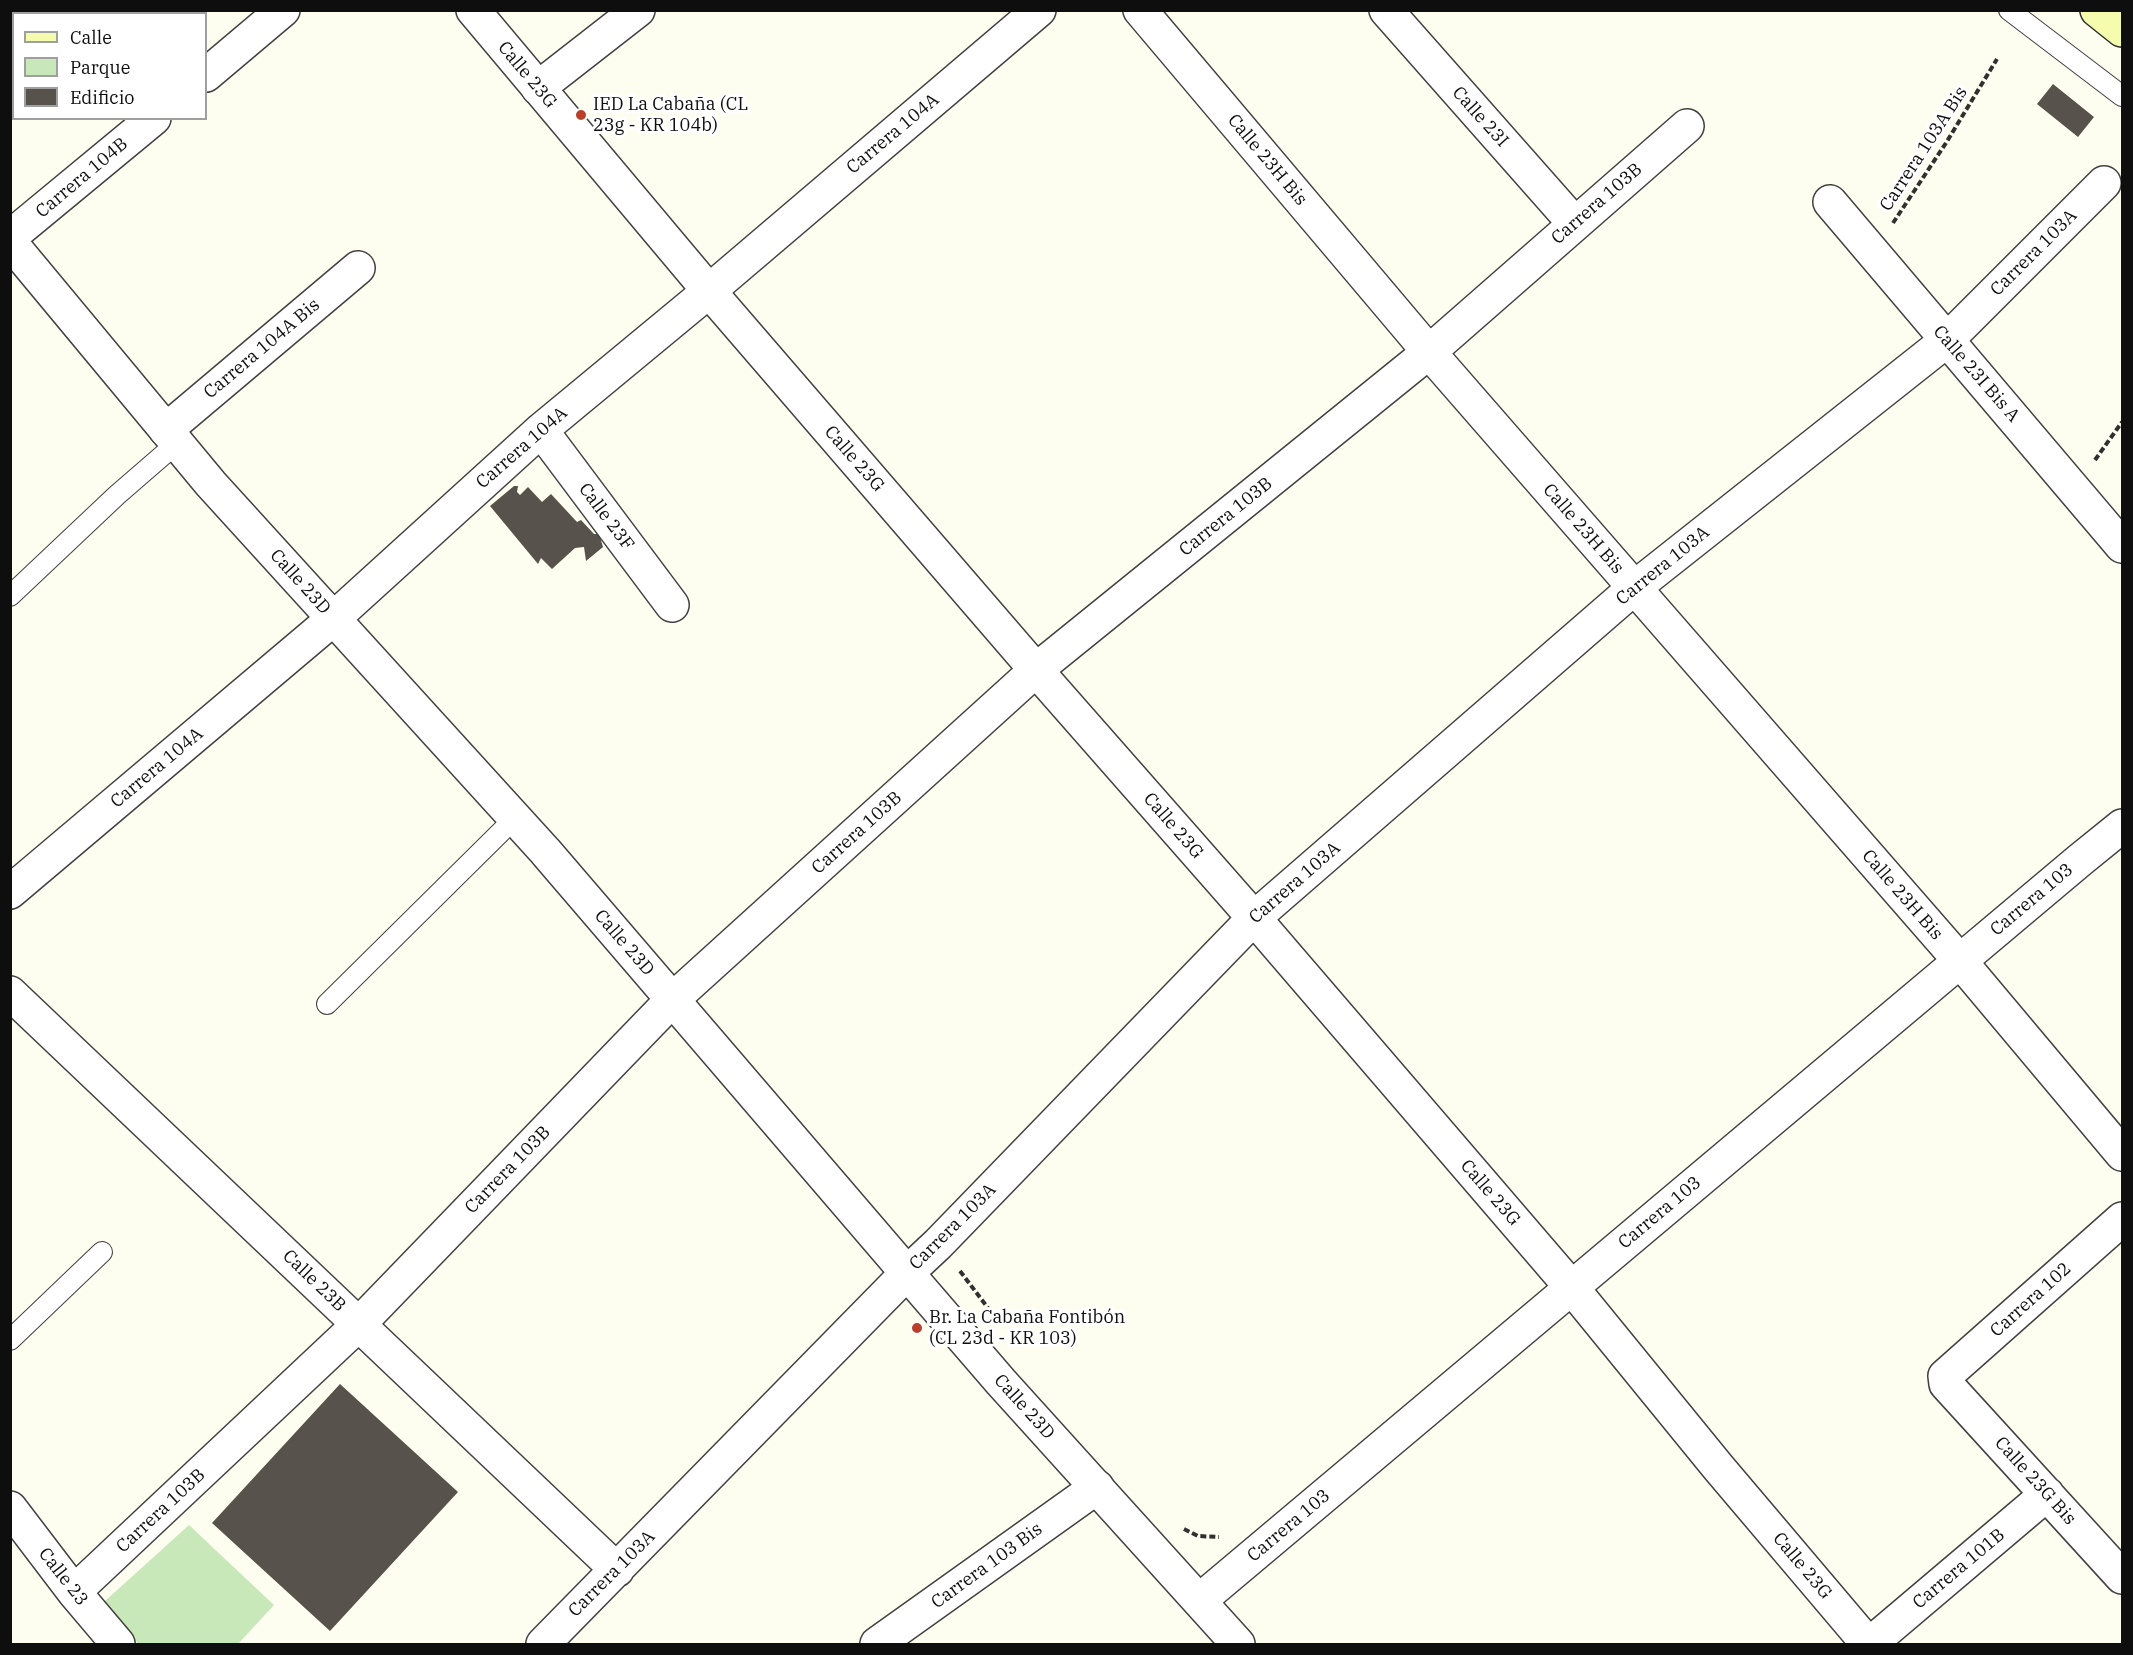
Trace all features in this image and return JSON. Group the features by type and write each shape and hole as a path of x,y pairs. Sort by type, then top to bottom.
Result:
{"main road":[{"path":"2097,10 2122,30"}],"street":[{"path":"207,74 283,10"},
{"name":"Calle 23G","path":"473,10 709,291 1572,1287 1718,1467 1869,1644"},
{"path":"538,88 639,10"},
{"name":"Carrera 104A","path":"10,892 333,618 541,430 709,291 1039,10"},
{"name":"Calle 23H Bis","path":"1140,10 1429,352 1960,961 2122,1154"},
{"name":"Calle 23I","path":"1386,10 1575,224"},
{"name":"Carrera 104B","path":"10,237 152,120"},
{"name":"Carrera 103B","path":"74,1592 359,1324 672,1000 1036,670 1429,352 1687,126"},
{"name":"Carrera 103A","path":"543,1644 938,1244 1254,918 1634,588 1946,341 2104,183"},
{"name":"Calle 23I Bis A","path":"1830,202 2122,546"},
{"name":"Calle 23D","path":"10,242 211,484 515,818 1001,1382 1238,1644"},
{"name":"Carrera 104A Bis","path":"172,437 358,268"},
{"name":"Calle 23F","path":"541,430 672,604"},
{"name":"Carrera 103","path":"1199,1601 2122,826"},
{"name":"Calle 23B","path":"10,993 617,1570"},
{"name":"Carrera 102","path":"1946,1384 1945,1376 2122,1219"},
{"name":"Calle 23G Bis","path":"1946,1384 2122,1577"},
{"name":"Carrera 103 Bis","path":"878,1644 1097,1487"},
{"name":"Carrera 101B","path":"1869,1644 2047,1494"},
{"name":"Calle 23","path":"10,1508 74,1592 118,1644"}],"lane":[{"path":"2009,10 2122,96"},
{"path":"10,596 117,495 172,437"},
{"path":"327,1004 515,818"},
{"path":"10,1340 102,1252"}],"path":[{"name":"Carrera 103A Bis","path":"1873,254 1946,143 1996,59"},
{"path":"2075,489 2122,422"}],"green space":[{"path":"189,1525 274,1605 238,1644 138,1644 105,1601"}],"building":[{"path":"2053,84 2094,117 2078,137 2037,104"},
{"path":"514,486 518,486 517,492 520,495 528,487 542,502 551,494 577,522 581,520 594,534 599,534 603,547 586,561 584,547 575,548 552,569 541,558 538,564 490,506"},
{"path":"340,1384 458,1492 330,1631 212,1523"}],"place":[{"name":"IED La Cabaña (CL 23g - KR 104b)","path":"581,115"},
{"name":"Br. La Cabaña Fontibón (CL 23d - KR 103)","path":"917,1328"}]}
